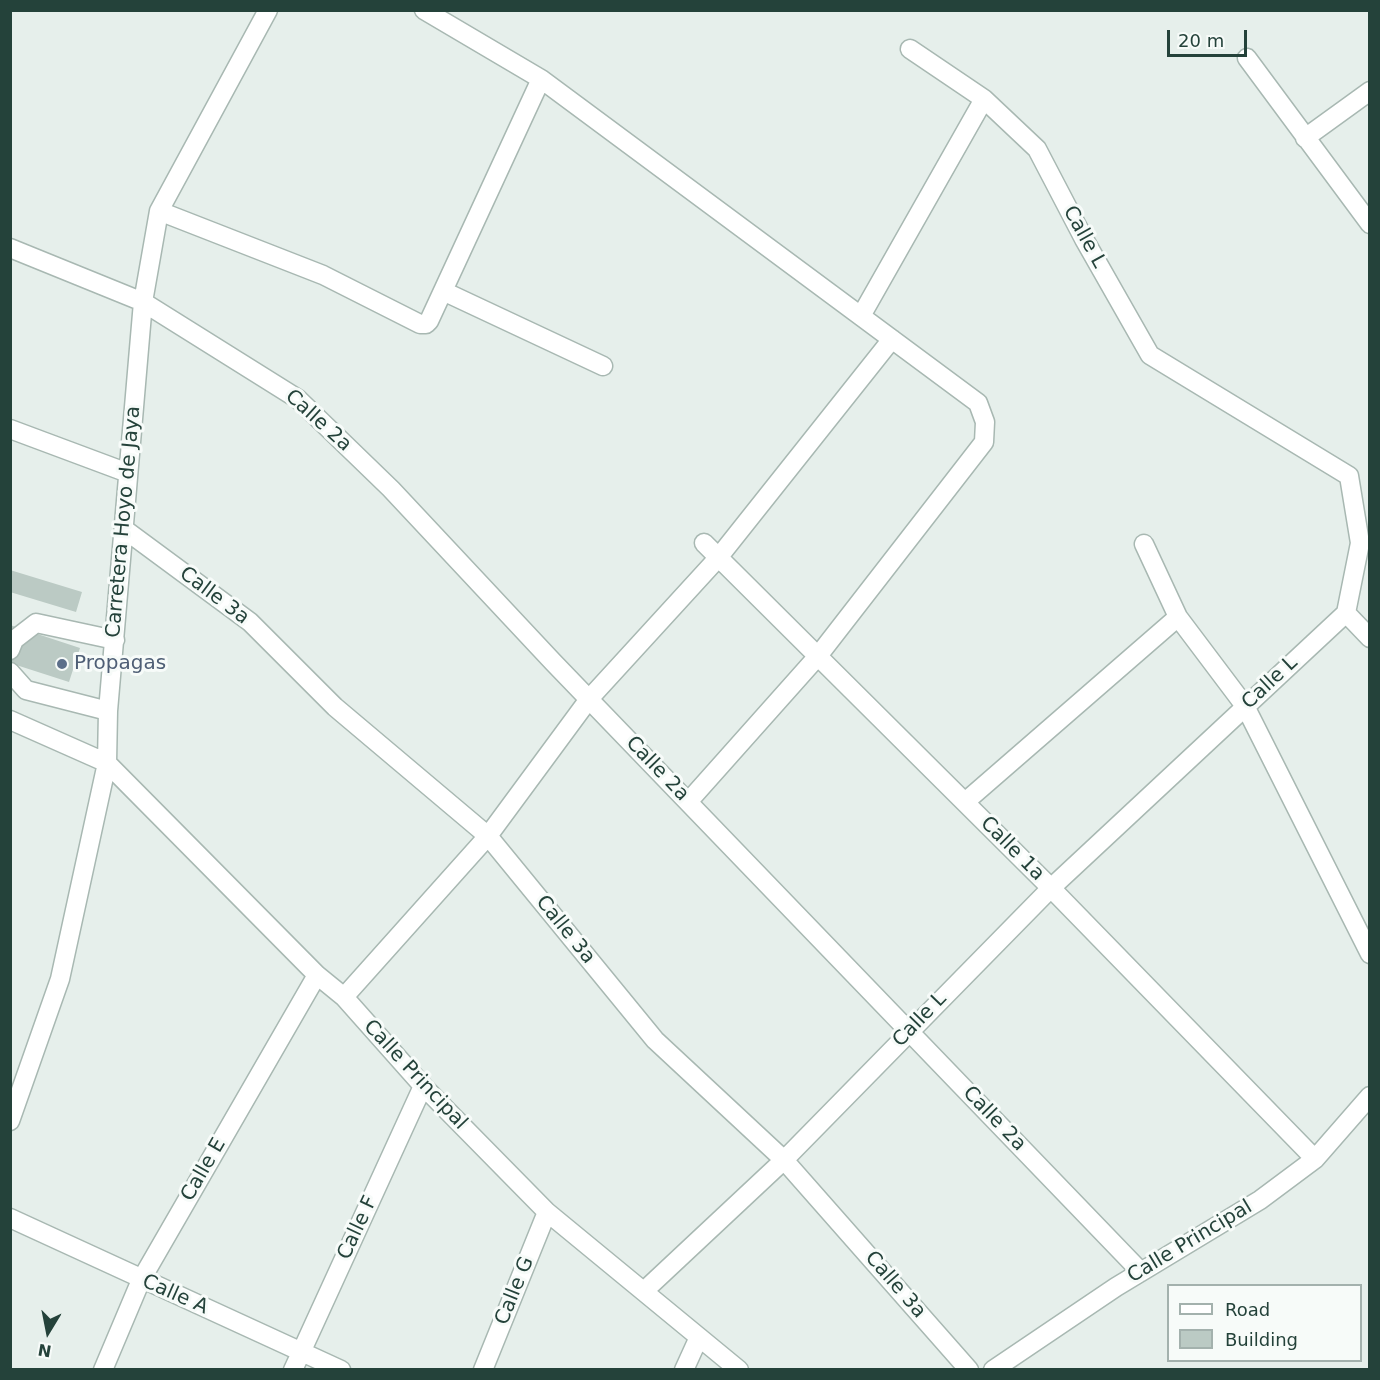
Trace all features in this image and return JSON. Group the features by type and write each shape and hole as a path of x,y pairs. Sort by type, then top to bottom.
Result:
{"street":[{"name":"Carretera Hoyo de Jaya","path":"10,1120 60,979 107,763 108,711 143,302 159,211 268,10"},
{"path":"424,10 540,79 978,403 985,422 984,442 818,656 688,802"},
{"name":"Calle L","path":"644,1292 784,1160 1051,888 1346,613 1360,543 1350,476 1150,354 1036,149 984,99 910,50"},
{"path":"1247,58 1370,224"},
{"path":"159,211 323,275 420,324 426,324 540,79"},
{"path":"1305,138 1370,91"},
{"path":"861,316 984,99"},
{"name":"Calle 2a","path":"10,248 143,302 298,399 391,489 589,699 1142,1272"},
{"path":"443,291 603,366"},
{"path":"344,997 488,836 589,699 718,558 892,339"},
{"path":"10,429 128,473"},
{"name":"Calle 3a","path":"124,529 250,622 335,707 488,836 655,1040 784,1160 969,1370"},
{"name":"Calle 1a","path":"704,543 1051,888 1315,1159"},
{"path":"1144,544 1178,617 1245,706 1370,954"},
{"path":"1346,613 1370,638"},
{"path":"965,802 1178,617"},
{"path":"10,650 14,640 36,623 115,640"},
{"path":"10,672 26,690 108,711"},
{"path":"10,720 107,763"},
{"name":"Calle Principal","path":"107,763 316,975 344,997 423,1086 547,1212 739,1370"},
{"name":"Calle E","path":"103,1370 141,1280 316,975"},
{"name":"Calle F","path":"293,1370 423,1086"},
{"name":"Calle Principal","path":"993,1370 1116,1287 1260,1200 1315,1159 1370,1096"},
{"name":"Calle G","path":"483,1370 547,1212"},
{"name":"Calle A","path":"10,1218 340,1370"},
{"path":"684,1370 699,1337"}],"building":[{"path":"10,570 82,592 76,612 10,592"},
{"path":"10,625 80,648 69,682 10,663"}],"place":[{"name":"Propagas","path":"62,664"}]}
